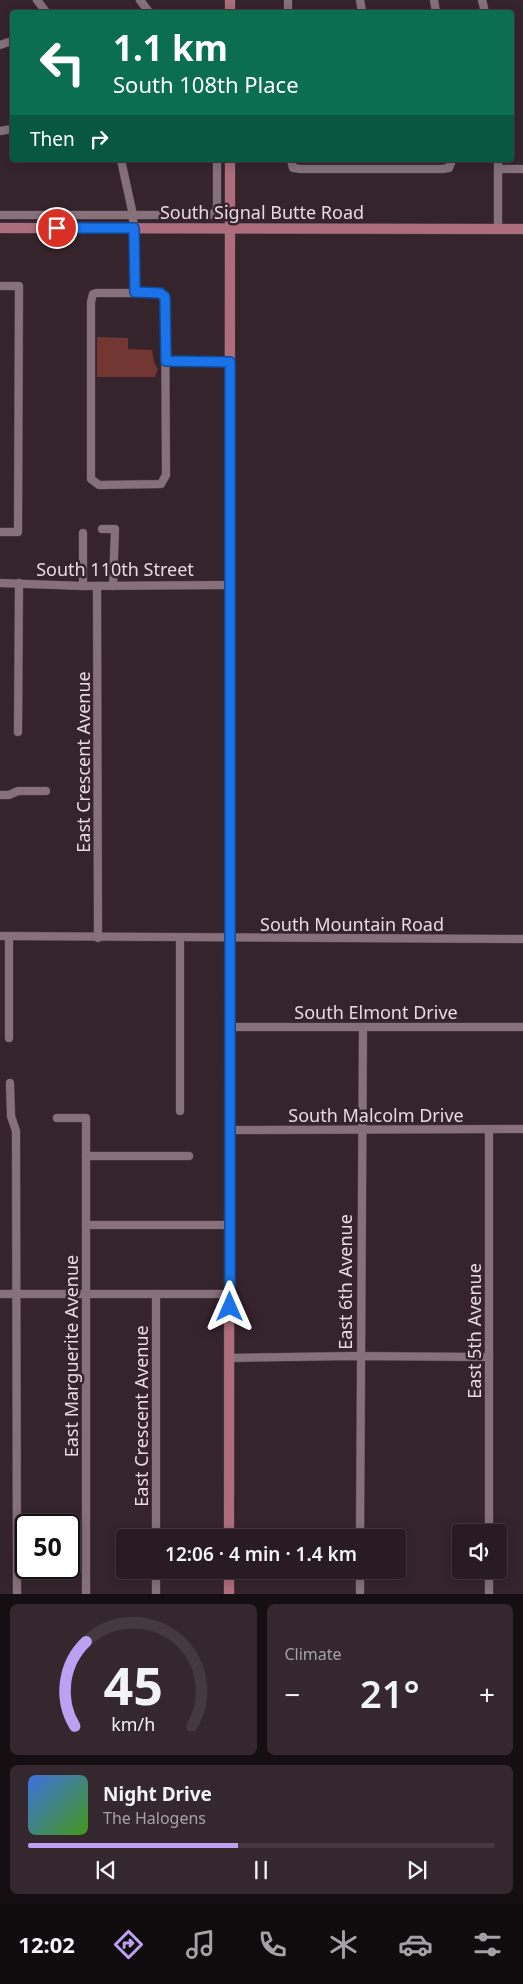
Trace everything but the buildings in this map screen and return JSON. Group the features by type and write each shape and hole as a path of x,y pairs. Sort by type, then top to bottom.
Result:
{"main road":[{"path":"229,1529 230,162"},
{"name":"South Signal Butte Road","path":"0,228 523,230"},
{"path":"229,1579 229,1594"}],"street":[{"path":"121,162 133,215 135,292"},
{"name":"South Signal Butte Road","path":"0,215 210,215 215,213 217,162"},
{"path":"379,162 379,170"},
{"path":"498,162 498,229"},
{"path":"292,164 379,170 450,164"},
{"path":"498,169 523,169"},
{"path":"0,286 18,286 18,532 0,532"},
{"path":"135,292 164,294 166,301 166,476 164,482 157,485 99,485 93,482 91,475 91,302 93,294 135,292"},
{"path":"166,361 230,362"},
{"path":"102,529 115,529 113,586"},
{"path":"83,534 83,586"},
{"name":"South 110th Street","path":"0,583 83,586 230,585"},
{"path":"18,732 19,583"},
{"name":"East Crescent Avenue","path":"98,586 98,938"},
{"path":"0,795 9,795 18,791 46,791"},
{"name":"South Mountain Road","path":"0,936 523,939"},
{"path":"9,937 9,1038"},
{"path":"180,938 180,1111"},
{"name":"East 6th Avenue","path":"360,1529 363,1026"},
{"name":"South Elmont Drive","path":"230,1027 523,1027"},
{"path":"10,1083 11,1116 16,1132 17,1594"},
{"name":"East Marguerite Avenue","path":"57,1118 86,1118 86,1594"},
{"name":"South Malcolm Drive","path":"230,1130 523,1130"},
{"name":"East 5th Avenue","path":"489,1130 489,1524"},
{"path":"86,1156 189,1156"},
{"path":"86,1225 230,1225"},
{"path":"0,1294 230,1294"},
{"name":"East Crescent Avenue","path":"156,1294 156,1529"},
{"path":"230,1358 489,1357"},
{"path":"156,1579 156,1594"},
{"path":"360,1579 360,1594"},
{"path":"489,1579 489,1594"}],"shaded area":[{"path":"97,337 128,338 128,349 152,350 154,362 158,369 155,377 97,377"}],"route":[{"path":"57,228 134,228 135,292 164,294 166,301 166,361 230,362 230,1307"}]}
